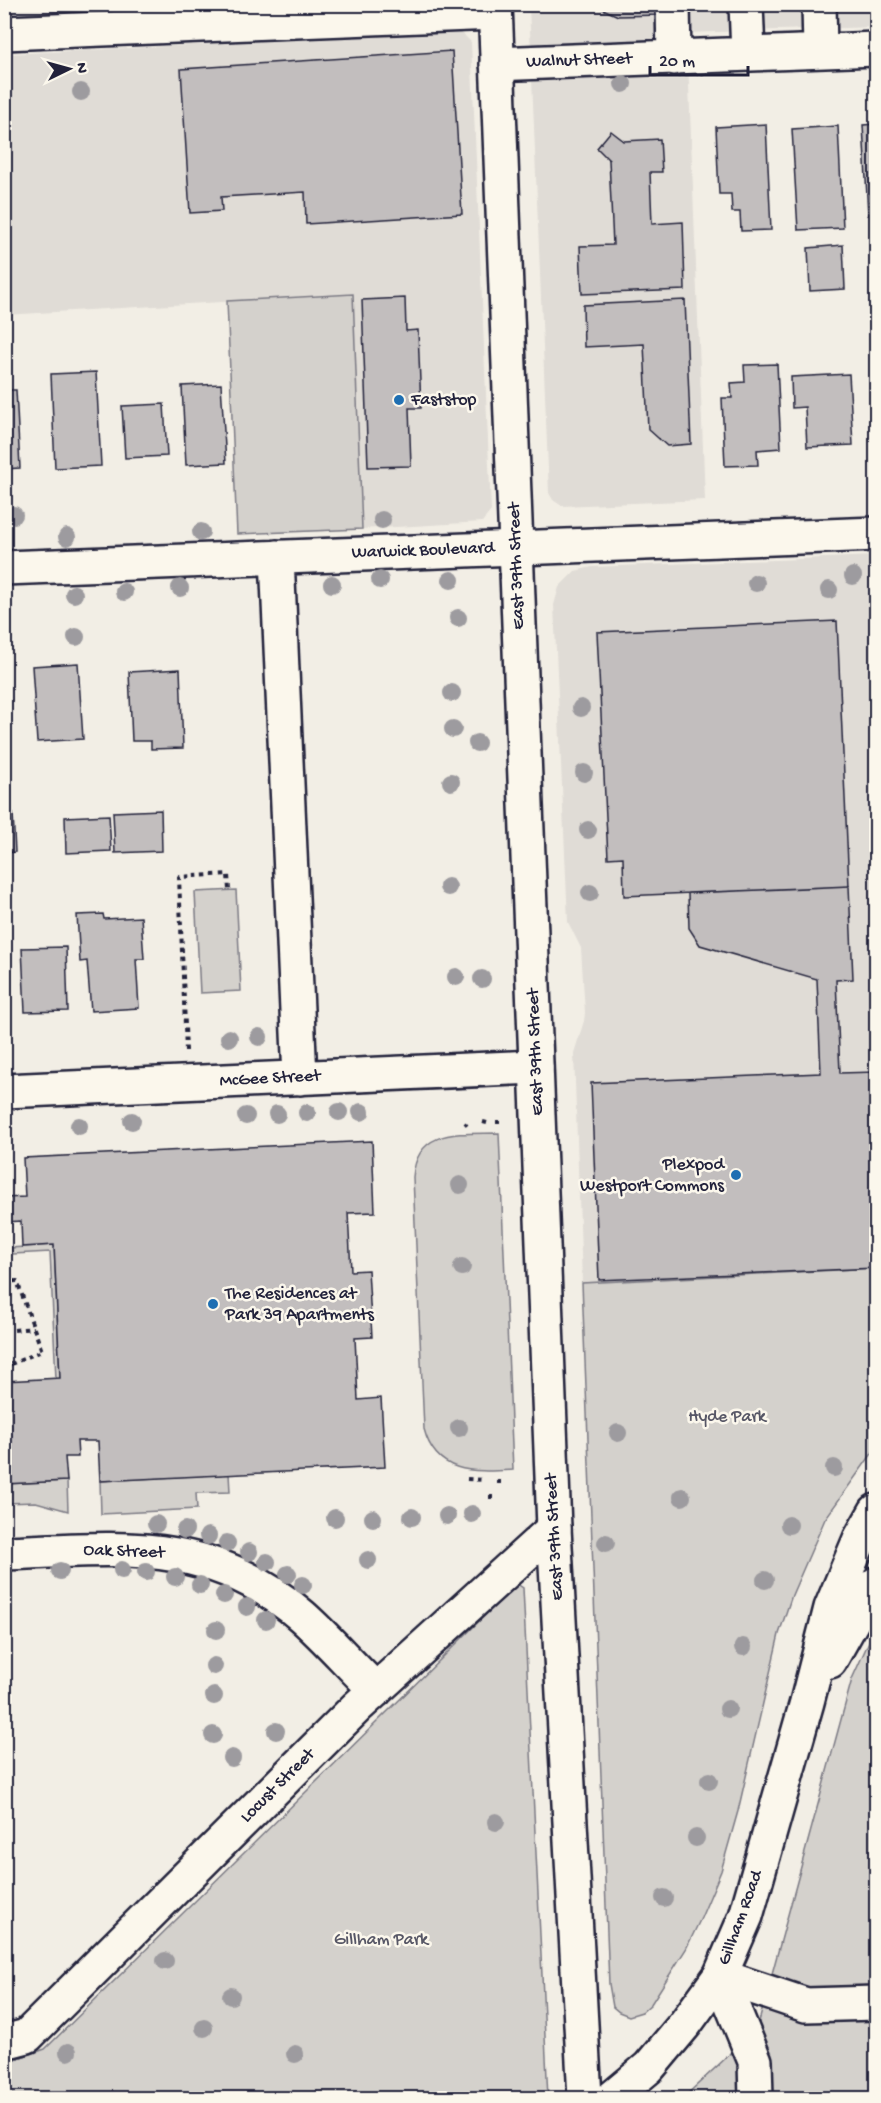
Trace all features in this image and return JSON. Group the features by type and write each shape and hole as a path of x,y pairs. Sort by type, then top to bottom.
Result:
{"street":[{"path":"673,4 674,58"},
{"path":"746,4 748,54"},
{"path":"819,4 820,51"},
{"path":"4,33 495,9"},
{"name":"East 39th Street","path":"495,9 554,1528 585,2098"},
{"name":"Walnut Street","path":"497,64 876,49"},
{"name":"Warwick Boulevard","path":"4,568 876,534"},
{"path":"277,557 300,1078"},
{"name":"McGee Street","path":"4,1090 536,1067"},
{"name":"Gillham Road","path":"612,2098 649,2067 685,2024 720,1976 746,1916 807,1702 831,1608 860,1539 876,1511"},
{"name":"Locust Street","path":"4,2042 27,2036 376,1690 554,1528"},
{"name":"Oak Street","path":"4,1553 133,1549 173,1553 213,1564 242,1576 273,1594 302,1616 376,1690"},
{"name":"Gillham Road","path":"807,1702 858,1611 876,1584"},
{"path":"720,1976 806,2005 876,2003"},
{"path":"720,1976 755,2061 756,2098"}],"path":[{"path":"186,1053 179,877 228,874 230,891"},
{"path":"4,1282 17,1281 42,1352 4,1367"},
{"path":"14,1330 34,1329"},
{"path":"466,1479 484,1480"}],"shaded area":[{"path":"529,5 876,5 876,27 687,33 705,500 562,506 553,500 549,493"},
{"path":"461,32 471,42 491,511 482,522 362,529 352,294 5,315 5,54"},
{"path":"876,556 876,1268 582,1283 574,1053 585,1013 581,948 568,922 554,605 559,587 575,571 592,567"}],"green space":[{"path":"353,294 362,529 237,534 227,301"},
{"path":"236,890 241,991 200,993 195,892"},
{"path":"499,1133 513,1470 484,1471 458,1468 447,1463 437,1455 424,1429 413,1177 416,1161 423,1149 432,1141 456,1134"},
{"path":"54,1245 60,1378 56,1379 50,1252 13,1254 10,1248"},
{"name":"Hyde Park","path":"876,1268 876,1448 825,1519 792,1595 779,1634 738,1811 721,1871 701,1918 686,1949 651,2004 642,2012 629,2016 613,2007 609,1984 582,1283"},
{"path":"229,1474 230,1492 196,1493 197,1509 101,1514 100,1481"},
{"path":"67,1481 68,1511 36,1502 5,1503 5,1484"},
{"name":"Gillham Park","path":"517,1584 523,1588 548,2098 5,2098 5,2063 45,2049"},
{"path":"876,1626 876,2098 683,2098 757,2029 852,1679"}],"building":[{"path":"592,4 659,4 660,15 618,16"},
{"path":"452,51 462,214 306,224 305,192 221,197 222,211 190,213 181,69"},
{"path":"766,124 771,230 741,231 740,212 732,212 731,194 719,194 716,127"},
{"path":"876,124 876,215 868,215 863,125"},
{"path":"838,126 843,228 798,230 792,129"},
{"path":"611,131 624,141 660,139 662,172 650,172 652,224 683,222 685,290 582,294 580,246 613,245 609,160 597,148"},
{"path":"843,245 845,289 810,291 808,248"},
{"path":"405,298 406,331 418,330 421,408 409,408 411,466 368,467 362,300"},
{"path":"685,300 691,444 667,446 648,429 644,344 584,347 583,305"},
{"path":"777,364 781,448 757,450 758,465 725,466 722,398 732,398 731,383 745,382 744,365"},
{"path":"96,372 101,466 55,468 51,374"},
{"path":"849,374 853,445 807,447 805,407 792,408 791,377"},
{"path":"221,384 226,463 186,465 182,386"},
{"path":"4,390 16,390 20,468 4,469"},
{"path":"164,404 167,456 125,458 122,406"},
{"path":"837,621 849,886 624,896 623,857 608,858 597,632"},
{"path":"78,663 83,739 37,742 32,666"},
{"path":"180,669 183,748 151,749 151,741 132,741 129,672"},
{"path":"161,810 162,851 115,853 113,812"},
{"path":"13,813 15,852 4,853 4,814"},
{"path":"109,815 111,851 66,853 65,817"},
{"name":"Plexpod Westport Commons","path":"849,886 853,979 836,980 840,1073 876,1072 876,1268 599,1280 591,1083 821,1073 817,979 700,945 689,928 688,893"},
{"path":"103,914 104,919 141,917 144,959 136,959 139,1008 91,1011 87,961 80,962 77,915"},
{"path":"66,947 68,1011 25,1012 22,948"},
{"name":"The Residences at Park 39 Apartments","path":"372,1141 375,1212 348,1213 351,1271 368,1270 372,1337 355,1338 358,1400 381,1398 385,1467 100,1481 98,1441 77,1441 78,1457 65,1457 67,1481 4,1484 4,1381 60,1378 54,1245 22,1247 21,1221 4,1222 4,1198 25,1197 23,1158"}],"place":[{"name":"Faststop","path":"399,400"},
{"name":"Plexpod Westport Commons","path":"736,1175"},
{"name":"The Residences at Park 39 Apartments","path":"213,1304"}]}
